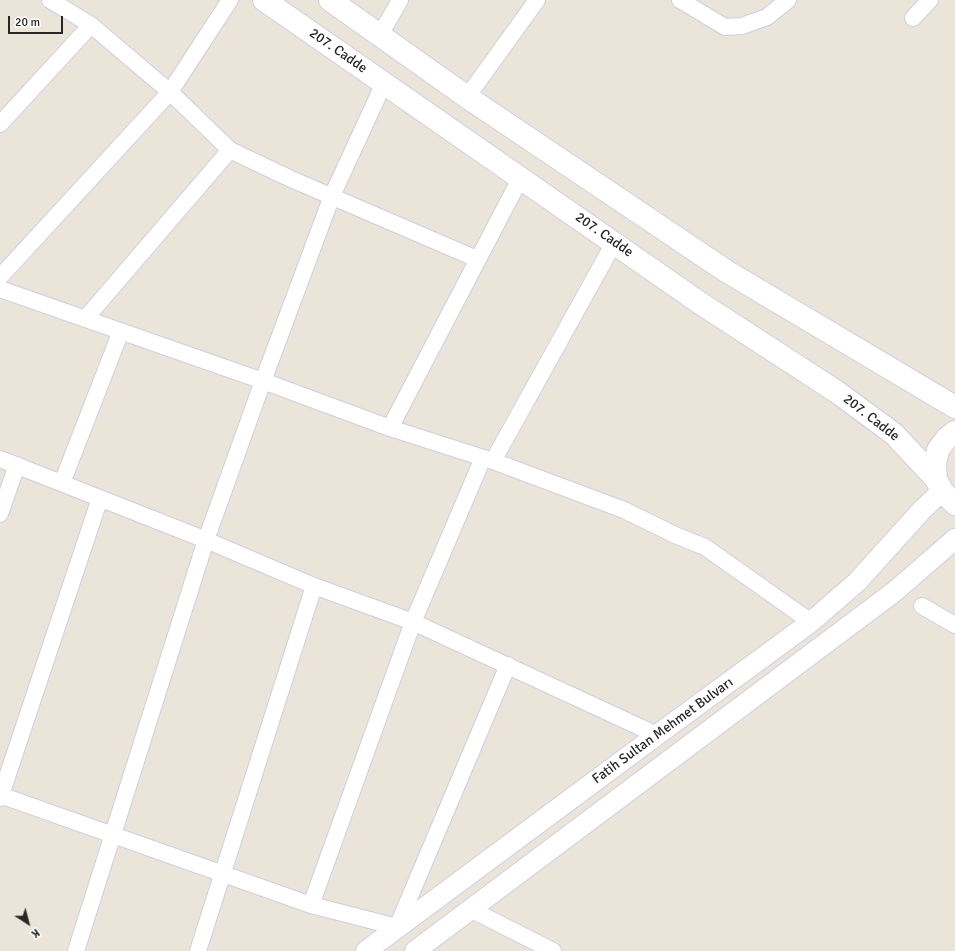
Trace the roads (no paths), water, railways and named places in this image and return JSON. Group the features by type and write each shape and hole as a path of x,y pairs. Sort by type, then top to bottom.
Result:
{"main road":[{"name":"207. Cadde","path":"264,0 521,177 700,303 837,392 894,434 944,491"},
{"path":"330,0 467,97 726,271 955,407"},
{"path":"944,491 935,464 938,450 946,438 955,432"}],"street":[{"path":"50,0 91,25 170,92 230,150 291,179 477,259"},
{"path":"0,277 170,92 230,0"},
{"path":"380,35 400,0"},
{"path":"467,97 537,0"},
{"path":"680,0 725,27 742,26 767,17 788,0"},
{"path":"913,18 930,0"},
{"path":"0,124 91,25"},
{"path":"76,951 206,540 332,196 384,83"},
{"path":"85,319 230,150"},
{"path":"390,428 521,177"},
{"path":"311,905 413,622 488,460 614,243"},
{"path":"0,289 263,381 390,428 488,460 624,510 675,535 705,547 811,622"},
{"path":"62,483 121,331"},
{"path":"0,459 206,540 314,586 413,622 657,735"},
{"path":"0,514 17,465"},
{"name":"Fatih Sultan Mehmet Bulvarı","path":"366,951 811,622 857,582 922,510 944,491"},
{"path":"100,498 0,796 311,905 397,927 508,665"},
{"name":"Fatih Sultan Mehmet Bulvarı","path":"415,951 894,592 955,538"},
{"path":"198,951 314,586"},
{"path":"922,606 955,625"},
{"path":"470,909 553,951"}]}
